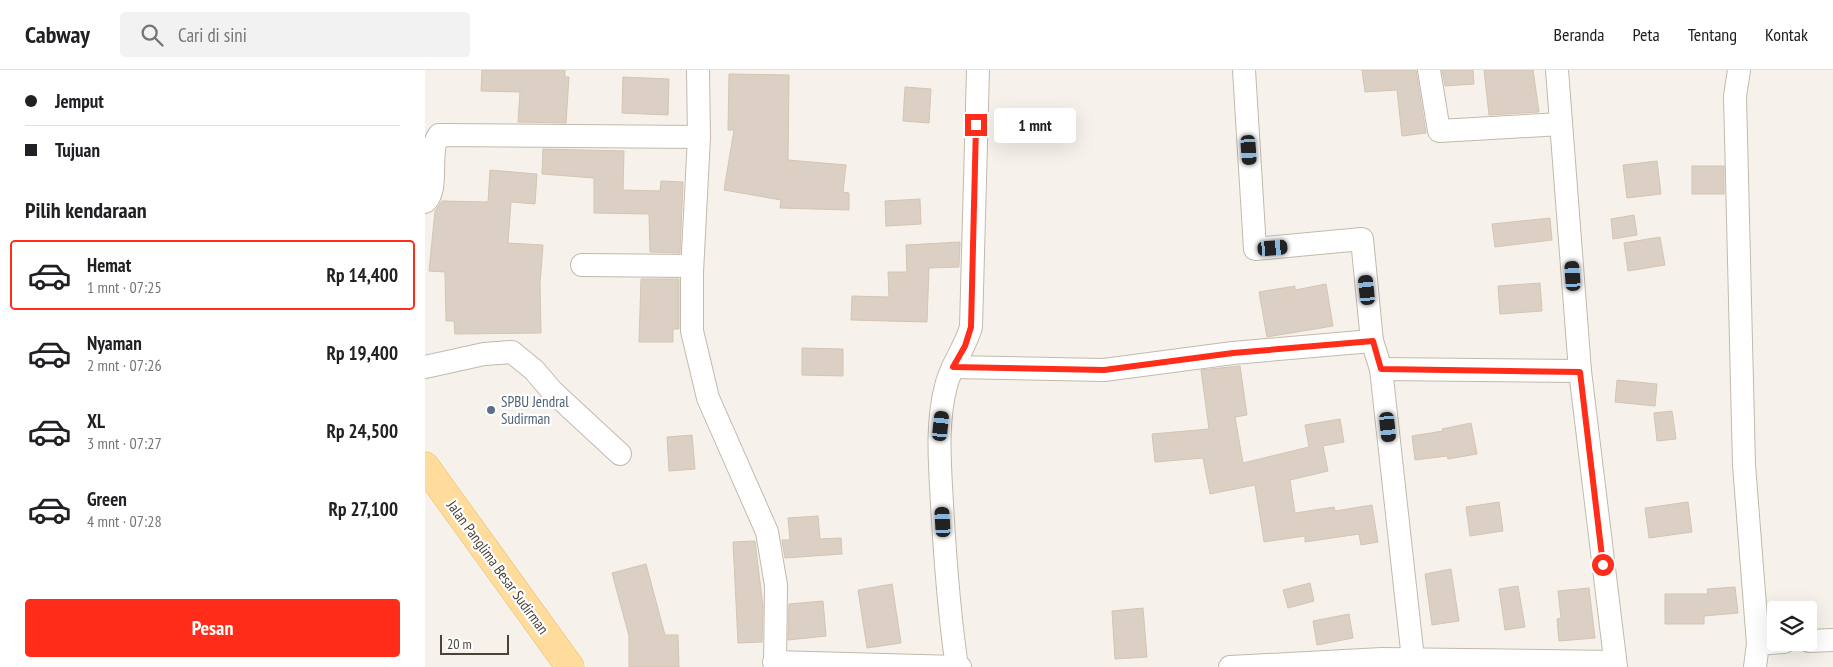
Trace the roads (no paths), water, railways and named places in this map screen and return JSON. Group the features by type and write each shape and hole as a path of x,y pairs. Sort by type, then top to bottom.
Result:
{"main road":[{"name":"Jalan Panglima Besar Sudirman","path":"425,466 571,667"}],"street":[{"path":"698,70 699,137 692,266 692,331 708,398 767,532 776,585 774,665 958,667 951,625 944,551 939,446 946,387 953,367 965,346 971,327 978,70"},
{"path":"1244,70 1255,249 1362,240 1373,341 1381,369 1413,659"},
{"path":"1429,70 1439,131 1561,124"},
{"path":"1230,667 1413,659 1615,664 1580,372 1557,70"},
{"path":"1739,70 1735,96 1744,465 1759,644 1755,667"},
{"path":"425,202 428,200 432,186 434,141 439,135 699,137"},
{"path":"582,265 692,266"},
{"path":"953,367 1104,370 1233,353 1373,341"},
{"path":"425,366 484,354 512,352 534,370 552,391 620,454"},
{"path":"1381,369 1580,372"},
{"path":"1817,641 1833,640"},
{"path":"1759,644 1767,643"}],"place":[{"name":"SPBU Jendral Sudirman","path":"491,410"}]}
